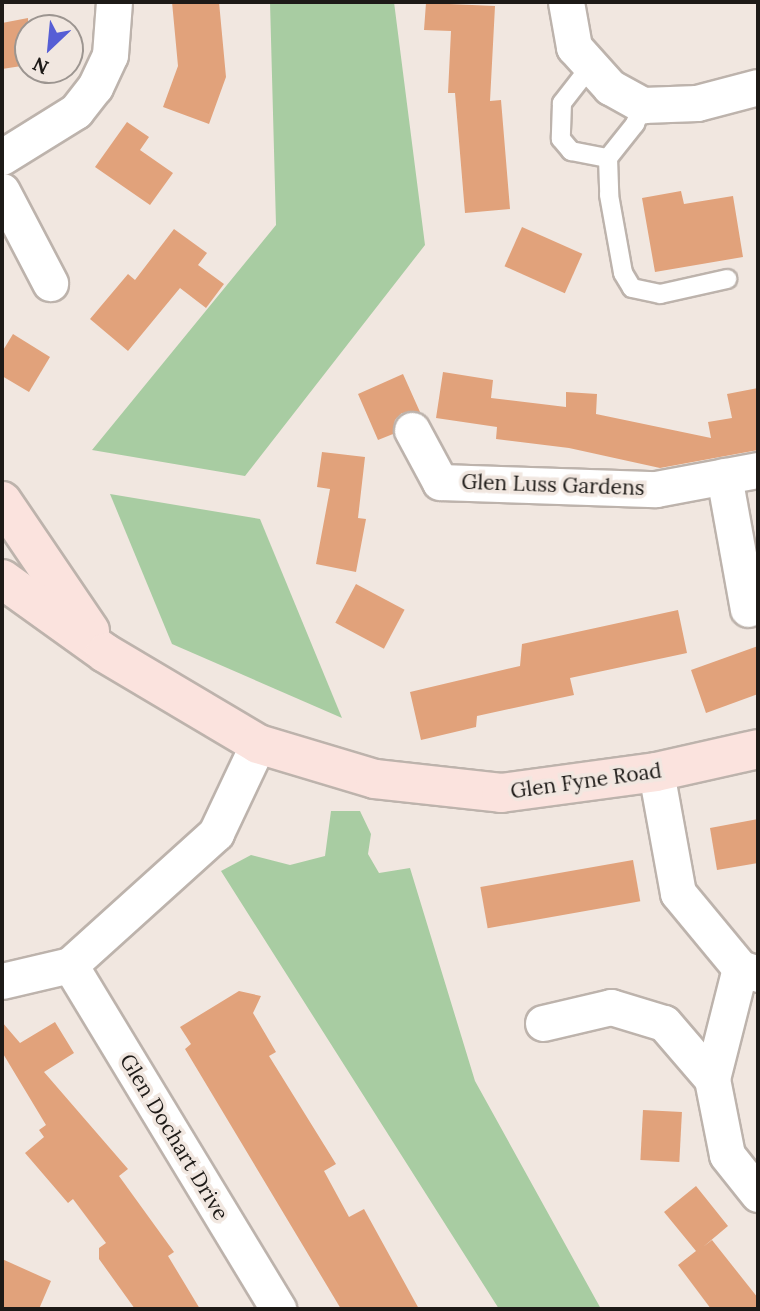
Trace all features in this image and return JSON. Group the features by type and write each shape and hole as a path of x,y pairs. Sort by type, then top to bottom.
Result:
{"street":[{"path":"2,157 76,111 95,87 110,55 114,2"},
{"path":"566,2 574,47 610,87 643,105 697,103 758,87"},
{"path":"2,191 50,283"},
{"name":"Glen Luss Gardens","path":"412,430 440,482 656,489 758,470"},
{"path":"724,476 748,609"},
{"name":"Glen Fyne Road","path":"2,501 105,653"},
{"name":"Glen Fyne Road","path":"2,579 105,653 258,744 375,779 501,793 656,772 758,749"},
{"path":"2,981 70,965 215,833 258,744"},
{"path":"656,772 678,893 749,971 712,1079"},
{"name":"Glen Dochart Drive","path":"70,965 278,1309"},
{"path":"543,1023 611,1007 664,1023 712,1079 727,1155 758,1194"}],"lane":[{"path":"590,67 562,103 561,139 571,151 608,158"},
{"path":"643,105 635,124 608,158 609,195 623,273 632,288 660,293 727,279"}],"green space":[{"path":"270,2 394,2 425,245 245,476 92,450 276,225"},
{"path":"110,494 260,519 342,718 172,644"},
{"path":"331,811 360,811 371,834 368,854 379,873 410,868 475,1081 601,1309 499,1309 221,871 251,855 290,865 325,856"}],"building":[{"path":"172,2 219,2 226,77 209,124 163,107 178,66"},
{"path":"426,3 495,6 490,101 501,100 510,209 465,213 455,93 448,93 451,31 424,30"},
{"path":"14,21 14,67 2,69 2,23"},
{"path":"127,122 149,137 140,150 173,173 150,205 95,167"},
{"path":"681,191 684,204 733,196 743,257 655,272 642,198"},
{"path":"522,227 582,254 565,293 505,266"},
{"path":"174,229 207,253 198,265 224,284 206,308 180,288 128,351 90,319 128,274 135,280"},
{"path":"13,334 50,357 29,392 2,376 2,352"},
{"path":"443,372 493,380 491,398 566,407 566,392 597,394 596,414 711,438 708,422 732,418 727,394 758,388 758,450 660,468 569,448 496,439 497,427 436,418"},
{"path":"403,374 420,412 402,413 395,420 393,434 378,440 358,394"},
{"path":"322,452 365,457 358,518 366,519 356,572 316,564 330,489 317,487"},
{"path":"356,584 405,610 384,649 335,623"},
{"path":"678,610 687,653 570,678 574,695 477,716 476,727 421,740 410,692 520,666 522,644"},
{"path":"758,646 758,694 706,713 691,670"},
{"path":"758,819 758,863 717,870 710,828"},
{"path":"633,860 640,901 488,928 480,887"},
{"path":"239,991 261,996 253,1013 276,1052 269,1056 336,1164 324,1171 349,1217 364,1209 419,1309 341,1309 185,1049 191,1044 180,1027"},
{"path":"2,1022 20,1043 55,1022 74,1053 44,1072 128,1169 119,1176 174,1252 168,1256 200,1309 135,1309 99,1259 99,1248 106,1243 73,1199 68,1203 25,1153 44,1137 39,1130 46,1125 2,1052"},
{"path":"643,1110 682,1112 679,1162 640,1160"},
{"path":"696,1186 728,1226 703,1247 712,1240 758,1298 758,1309 711,1309 678,1265 696,1251 664,1212"},
{"path":"2,1259 51,1281 39,1309 2,1309"}]}
